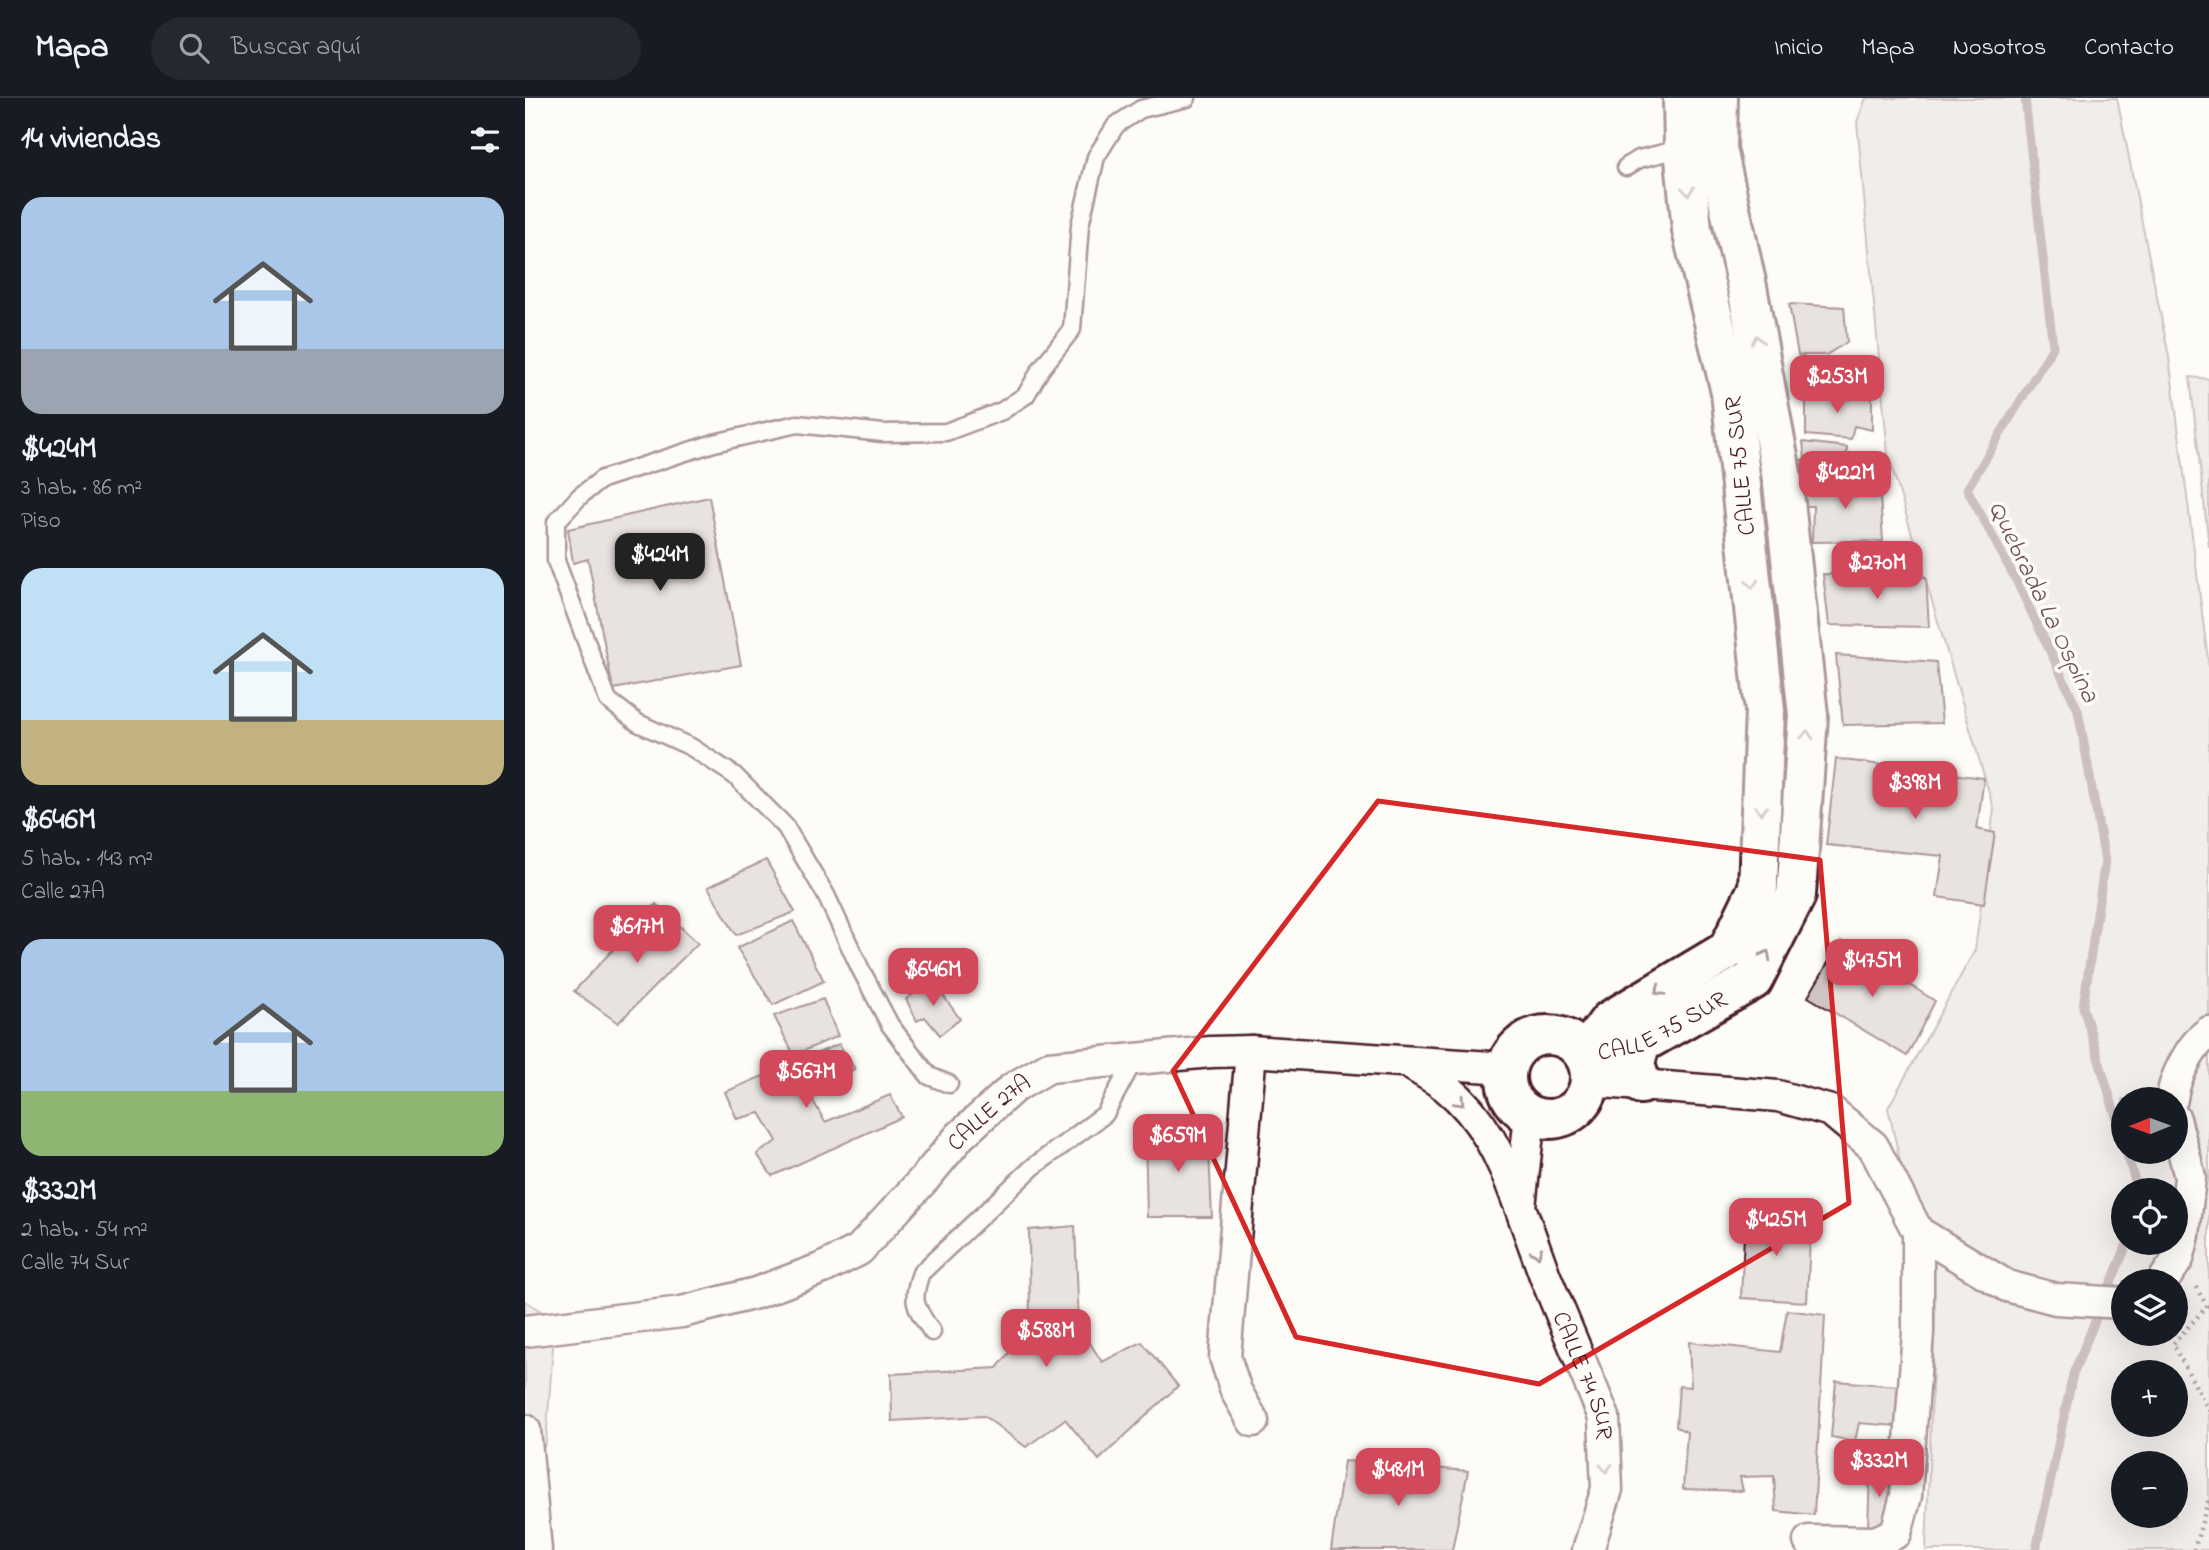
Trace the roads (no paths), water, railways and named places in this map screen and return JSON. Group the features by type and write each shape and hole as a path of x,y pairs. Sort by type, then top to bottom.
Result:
{"street":[{"name":"CALLE 75 SUR","path":"1587,1068 1609,1021 1728,950 1758,888 1764,697 1731,392 1692,230 1684,148 1683,98"},
{"name":"CALLE 75 SUR","path":"1587,1068 1640,1044 1753,980 1796,895 1808,715 1783,484 1747,287 1717,149 1718,98"},
{"path":"2174,1087 2190,1051 2209,1032"},
{"path":"1549,1034 1576,1044 1587,1068 1587,1094 1569,1114 1556,1118 1543,1119 1519,1108 1510,1097 1506,1083 1506,1069 1511,1054 1534,1036 1549,1034"},
{"path":"1640,1044 1635,1064 1641,1084"},
{"path":"1251,1051 1226,1357 1235,1391 1253,1422"},
{"name":"CALLE 27A","path":"525,1332 682,1312 756,1293 823,1268 859,1250 960,1136 1013,1088 1049,1067 1135,1058 1251,1051 1506,1069"},
{"name":"CALLE 74 SUR","path":"1406,1061 1446,1087 1479,1121 1504,1162 1545,1276 1604,1417 1607,1489 1588,1550"},
{"path":"1587,1068 1641,1084 1777,1096 1832,1111 1873,1146 1918,1231 1918,1332 1906,1496 1896,1533 1875,1542 1809,1541"},
{"name":"CALLE 74 SUR","path":"1520,1207 1530,1115"},
{"path":"2171,1269 2178,1259 2185,1236 2190,1177 2187,1164"},
{"path":"1918,1231 2007,1286 2056,1299 2111,1302"},
{"path":"525,1332 525,1351"},
{"path":"525,1430 536,1550"}],"lane":[{"path":"949,1084 929,1076 890,1026 826,895 785,826 734,775 691,747 638,723 608,700 556,561 556,522 580,496 602,479 714,443 797,424 883,433 946,432 1002,411 1026,395 1041,369 1073,329 1080,225 1096,157 1116,125 1141,109 1187,98"},
{"path":"1626,167 1639,159 1684,148"},
{"path":"932,1332 916,1307 915,1290 921,1273 1033,1167 1105,1114 1135,1058"}],"waterway":[{"name":"Quebrada La Ospina","path":"2025,98 2053,347 1967,489 2017,582 2078,710 2105,861 2083,1007 2111,1100"},
{"name":"Quebrada La Ospina","path":"2130,1164 2134,1178"},
{"name":"Quebrada La Ospina","path":"2036,1550 2073,1374 2123,1255"}]}
